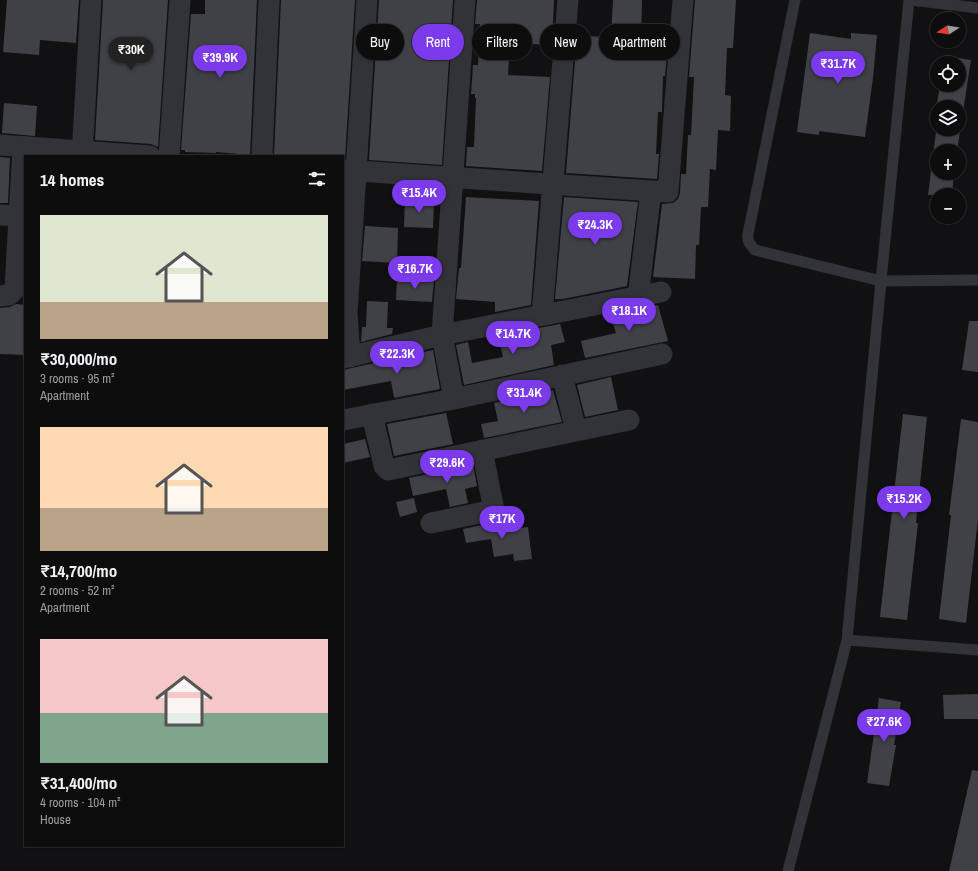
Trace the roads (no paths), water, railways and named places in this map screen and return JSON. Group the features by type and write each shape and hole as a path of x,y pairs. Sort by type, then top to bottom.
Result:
{"street":[{"path":"82,154 91,0"},
{"path":"169,155 180,0"},
{"path":"262,155 269,0"},
{"path":"367,0 350,171 346,358 442,335 661,292"},
{"path":"454,399 442,335 465,0"},
{"path":"542,315 568,0"},
{"path":"350,171 668,192 683,0"},
{"path":"0,145 82,154 116,155"},
{"path":"0,296 9,295 15,289 10,215 23,147"},
{"path":"638,297 651,191"},
{"path":"344,420 454,399 662,354"},
{"path":"562,375 576,430"},
{"path":"372,414 384,466 388,470 630,420"},
{"path":"431,523 494,510 482,450"}],"lane":[{"path":"795,0 748,240 755,250 881,281 978,280"},
{"path":"788,871 847,640 881,281 910,0 978,8"},
{"path":"847,640 978,650"}]}
